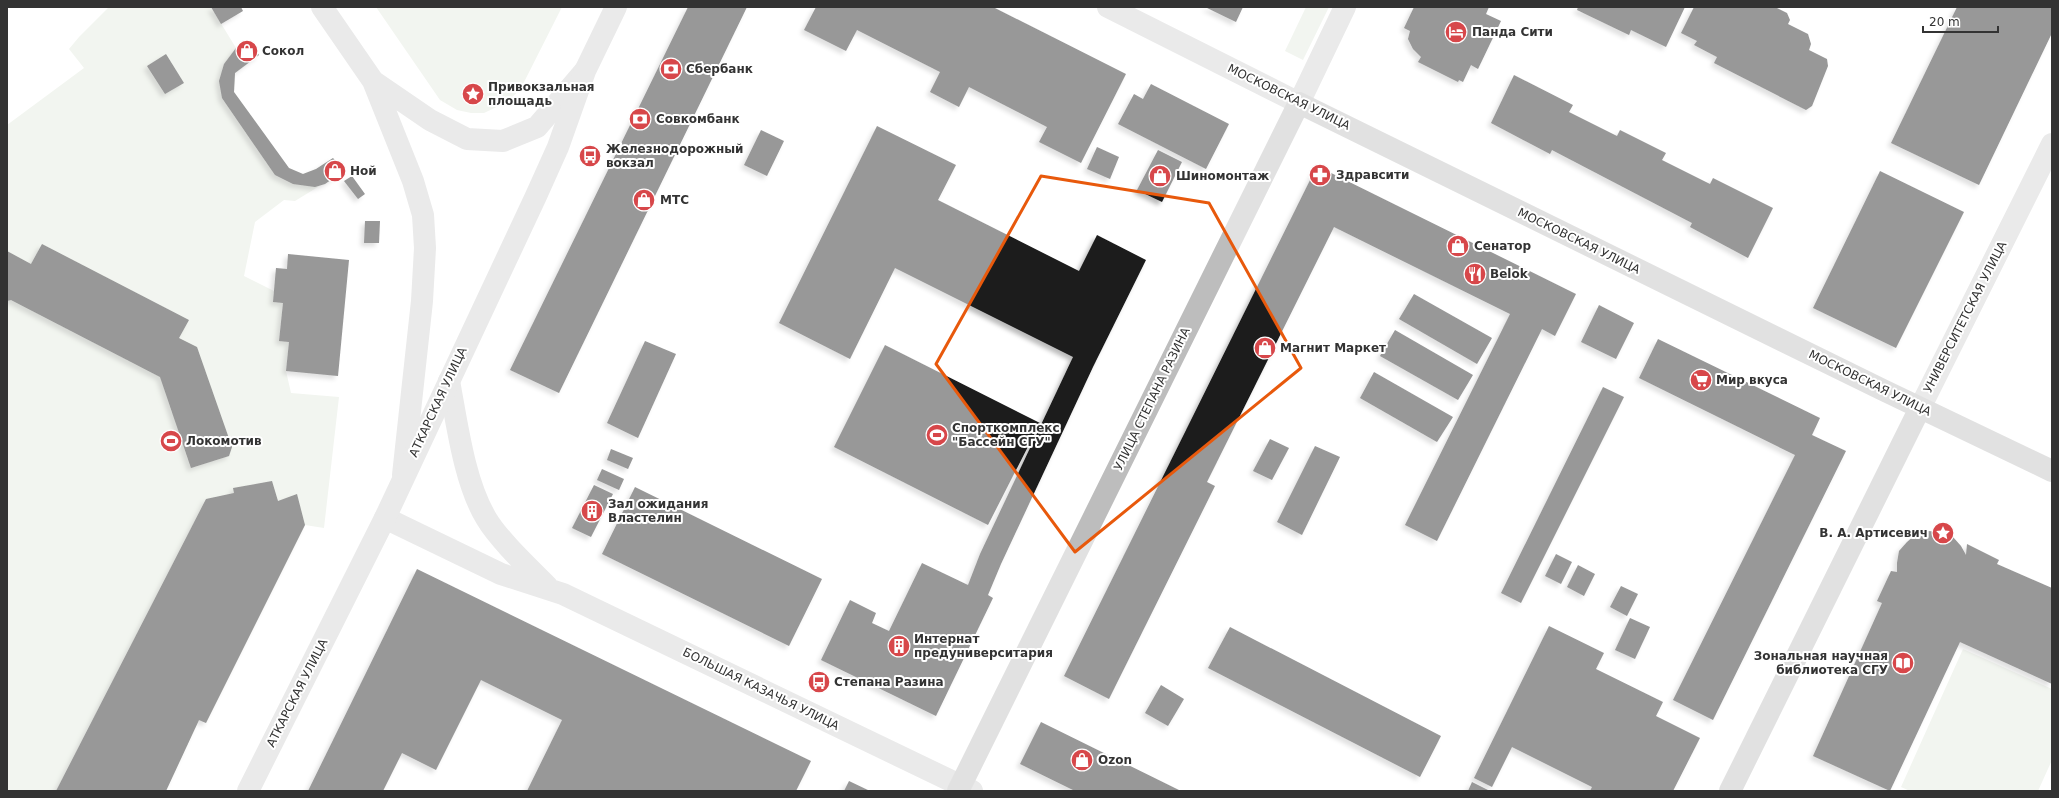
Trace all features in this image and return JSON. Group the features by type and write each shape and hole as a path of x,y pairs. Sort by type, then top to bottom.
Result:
{"main road":[{"name":"МОСКОВСКАЯ УЛИЦА","path":"1299,102 1920,408 2052,471"},
{"name":"УЛИЦА СТЕПАНА РАЗИНА","path":"963,789 1299,102"},
{"name":"УНИВЕРСИТЕТСКАЯ УЛИЦА","path":"1730,791 1920,408"}],"street":[{"path":"322,7 373,80 413,181 423,215 425,248 422,301 403,476"},
{"name":"АТКАРСКАЯ УЛИЦА","path":"248,791 385,518 403,476 558,147 585,71 616,7"},
{"name":"МОСКОВСКАЯ УЛИЦА","path":"1108,7 1299,102"},
{"name":"УЛИЦА СТЕПАНА РАЗИНА","path":"1299,102 1345,7"},
{"path":"373,80 430,120 467,139 503,141 537,127 585,71"},
{"name":"УНИВЕРСИТЕТСКАЯ УЛИЦА","path":"1920,408 2052,144"},
{"name":"БОЛЬШАЯ КАЗАЧЬЯ УЛИЦА","path":"449,381 460,441 474,492 486,519 549,589"},
{"name":"БОЛЬШАЯ КАЗАЧЬЯ УЛИЦА","path":"385,518 501,574 549,589 963,789"}],"highlighted area":[{"path":"1041,176 1209,203 1301,368 1075,552 936,364"}],"shaded area":[{"name":"Локомотив","path":"109,7 211,7 236,48 250,42 259,55 235,73 234,92 289,168 303,174 316,169 333,158 344,171 295,201 284,200 255,222 244,276 274,291 273,302 283,303 279,340 289,342 286,371 291,393 339,397 324,528 305,525 206,723 199,720 166,791 7,791 7,125 84,68 69,49"},
{"path":"376,7 562,7 520,90 505,103 484,113 471,113 457,110 440,100"},
{"path":"1306,7 1329,7 1303,60 1285,51"},
{"path":"1963,649 2052,689 2052,760 2038,791 1910,791 1901,787"}],"building":[{"path":"211,7 241,7 243,11 221,24"},
{"path":"688,7 747,7 559,393 510,370"},
{"path":"816,7 993,7 1126,74 1081,163 1039,142 1047,127 969,87 959,107 930,92 940,72 857,30 846,51 804,30"},
{"path":"1205,7 1243,7 1236,22"},
{"path":"1414,7 1489,7 1486,14 1501,21 1478,69 1471,65 1463,82 1459,80 1458,82 1418,62 1421,57 1413,49 1408,39 1410,31 1404,28"},
{"path":"1578,7 1685,7 1666,47 1631,30 1629,35 1577,10"},
{"path":"1694,7 1775,7 1787,13 1790,20 1788,24 1808,34 1811,44 1809,50 1827,59 1828,66 1812,106 1806,110 1714,63 1717,57 1694,45 1697,41 1681,33"},
{"path":"1957,7 2052,7 2052,33 1979,185 1891,143"},
{"path":"250,42 259,55 235,73 234,92 289,168 303,174 316,169 333,158 344,171 325,184 315,187 293,184 275,175 222,98 219,81 224,64 236,48"},
{"path":"166,54 184,83 165,94 147,66"},
{"path":"1514,75 1573,105 1569,112 1617,136 1620,130 1666,153 1662,160 1710,184 1713,178 1773,208 1748,258 1690,227 1692,223 1552,150 1550,154 1491,123"},
{"path":"1151,84 1229,124 1206,169 1118,124 1134,94 1143,99"},
{"path":"877,126 956,165 938,200 1079,271 1097,235 1146,260 1093,367 1001,564 988,595 993,598 936,716 821,660 850,600 876,613 872,623 889,631 922,563 968,585 980,554 1073,357 895,268 850,359 779,323"},
{"path":"761,130 784,141 767,176 744,165"},
{"path":"1097,147 1119,157 1110,179 1087,169"},
{"name":"Шиномонтаж","path":"1158,150 1182,162 1162,202 1137,190"},
{"path":"1317,166 1576,294 1555,336 1542,329 1437,541 1405,525 1510,314 1334,227 1207,482 1215,486 1109,699 1064,676"},
{"path":"1880,171 1964,212 1896,348 1813,308"},
{"path":"352,176 365,194 358,199 344,181"},
{"path":"365,221 380,221 379,243 364,243"},
{"path":"42,244 189,320 179,338 197,347 232,447 229,456 191,468 160,377 11,300 7,301 7,251 31,264"},
{"path":"288,254 349,260 338,376 286,371 289,342 279,341 283,303 273,302 276,268 287,269"},
{"path":"1414,294 1492,338 1477,364 1399,319"},
{"path":"1599,305 1634,323 1616,359 1581,342"},
{"path":"1395,330 1473,375 1458,400 1380,356"},
{"path":"1658,339 1820,418 1812,435 1846,451 1713,720 1673,700 1795,455 1639,378"},
{"path":"645,341 676,354 638,438 607,423"},
{"name":"Спорткомплекс \"Бассейн СГУ\"","path":"885,345 1040,423 988,525 834,447"},
{"path":"1374,372 1453,417 1437,442 1360,398"},
{"path":"1603,387 1624,397 1521,603 1501,593"},
{"path":"1270,439 1289,448 1272,480 1253,471"},
{"path":"1315,446 1340,457 1302,535 1277,522"},
{"path":"611,449 633,458 628,469 607,460"},
{"path":"602,469 624,479 619,490 597,480"},
{"path":"272,481 278,501 297,494 305,525 206,723 199,720 166,791 56,791 206,499 234,493 233,488"},
{"name":"Зал ожидания Властелин","path":"594,485 613,494 591,537 572,528"},
{"path":"635,487 822,579 789,646 602,554"},
{"name":"Зональная научная библиотека СГУ","path":"1928,531 1941,532 1953,537 1961,546 1966,555 1967,544 1999,560 1997,564 2052,588 2052,684 1960,642 1890,791 1813,756 1882,603 1877,601 1891,571 1897,572 1899,551 1915,535"},
{"path":"1556,554 1572,562 1561,584 1545,576"},
{"path":"1578,565 1595,574 1584,596 1567,587"},
{"path":"417,569 811,761 796,791 527,791 562,720 481,680 436,770 402,753 383,791 308,791"},
{"path":"1621,586 1638,594 1627,616 1610,607"},
{"path":"1630,618 1650,627 1635,659 1615,650"},
{"path":"1549,626 1604,653 1596,669 1663,702 1656,716 1700,738 1673,791 1590,791 1592,787 1512,747 1492,787 1474,778"},
{"path":"1230,627 1441,736 1420,777 1208,668"},
{"path":"1161,685 1184,699 1168,726 1145,713"},
{"path":"1041,722 1181,791 1075,791 1020,764"},
{"path":"849,781 870,791 844,791"},
{"path":"1472,782 1490,791 1468,791"}],"place":[{"name":"Панда Сити","path":"1456,32"},
{"name":"Сокол","path":"247,51"},
{"name":"Сбербанк","path":"671,69"},
{"name":"Привокзальная площадь","path":"473,94"},
{"name":"Совкомбанк","path":"640,119"},
{"name":"Железнодорожный вокзал","path":"590,156"},
{"name":"Ной","path":"335,171"},
{"name":"Здравсити","path":"1320,175"},
{"name":"Шиномонтаж","path":"1160,176"},
{"name":"МТС","path":"644,200"},
{"name":"Сенатор","path":"1458,246"},
{"name":"Belok","path":"1475,274"},
{"name":"Магнит Маркет","path":"1265,348"},
{"name":"Мир вкуса","path":"1701,380"},
{"name":"Спорткомплекс \"Бассейн СГУ\"","path":"937,435"},
{"name":"Локомотив","path":"171,441"},
{"name":"Зал ожидания Властелин","path":"592,511"},
{"name":"В. А. Артисевич","path":"1943,533"},
{"name":"Интернат предуниверситария","path":"899,646"},
{"name":"Зональная научная библиотека СГУ","path":"1903,663"},
{"name":"Степана Разина","path":"819,682"},
{"name":"Ozon","path":"1082,760"}]}
